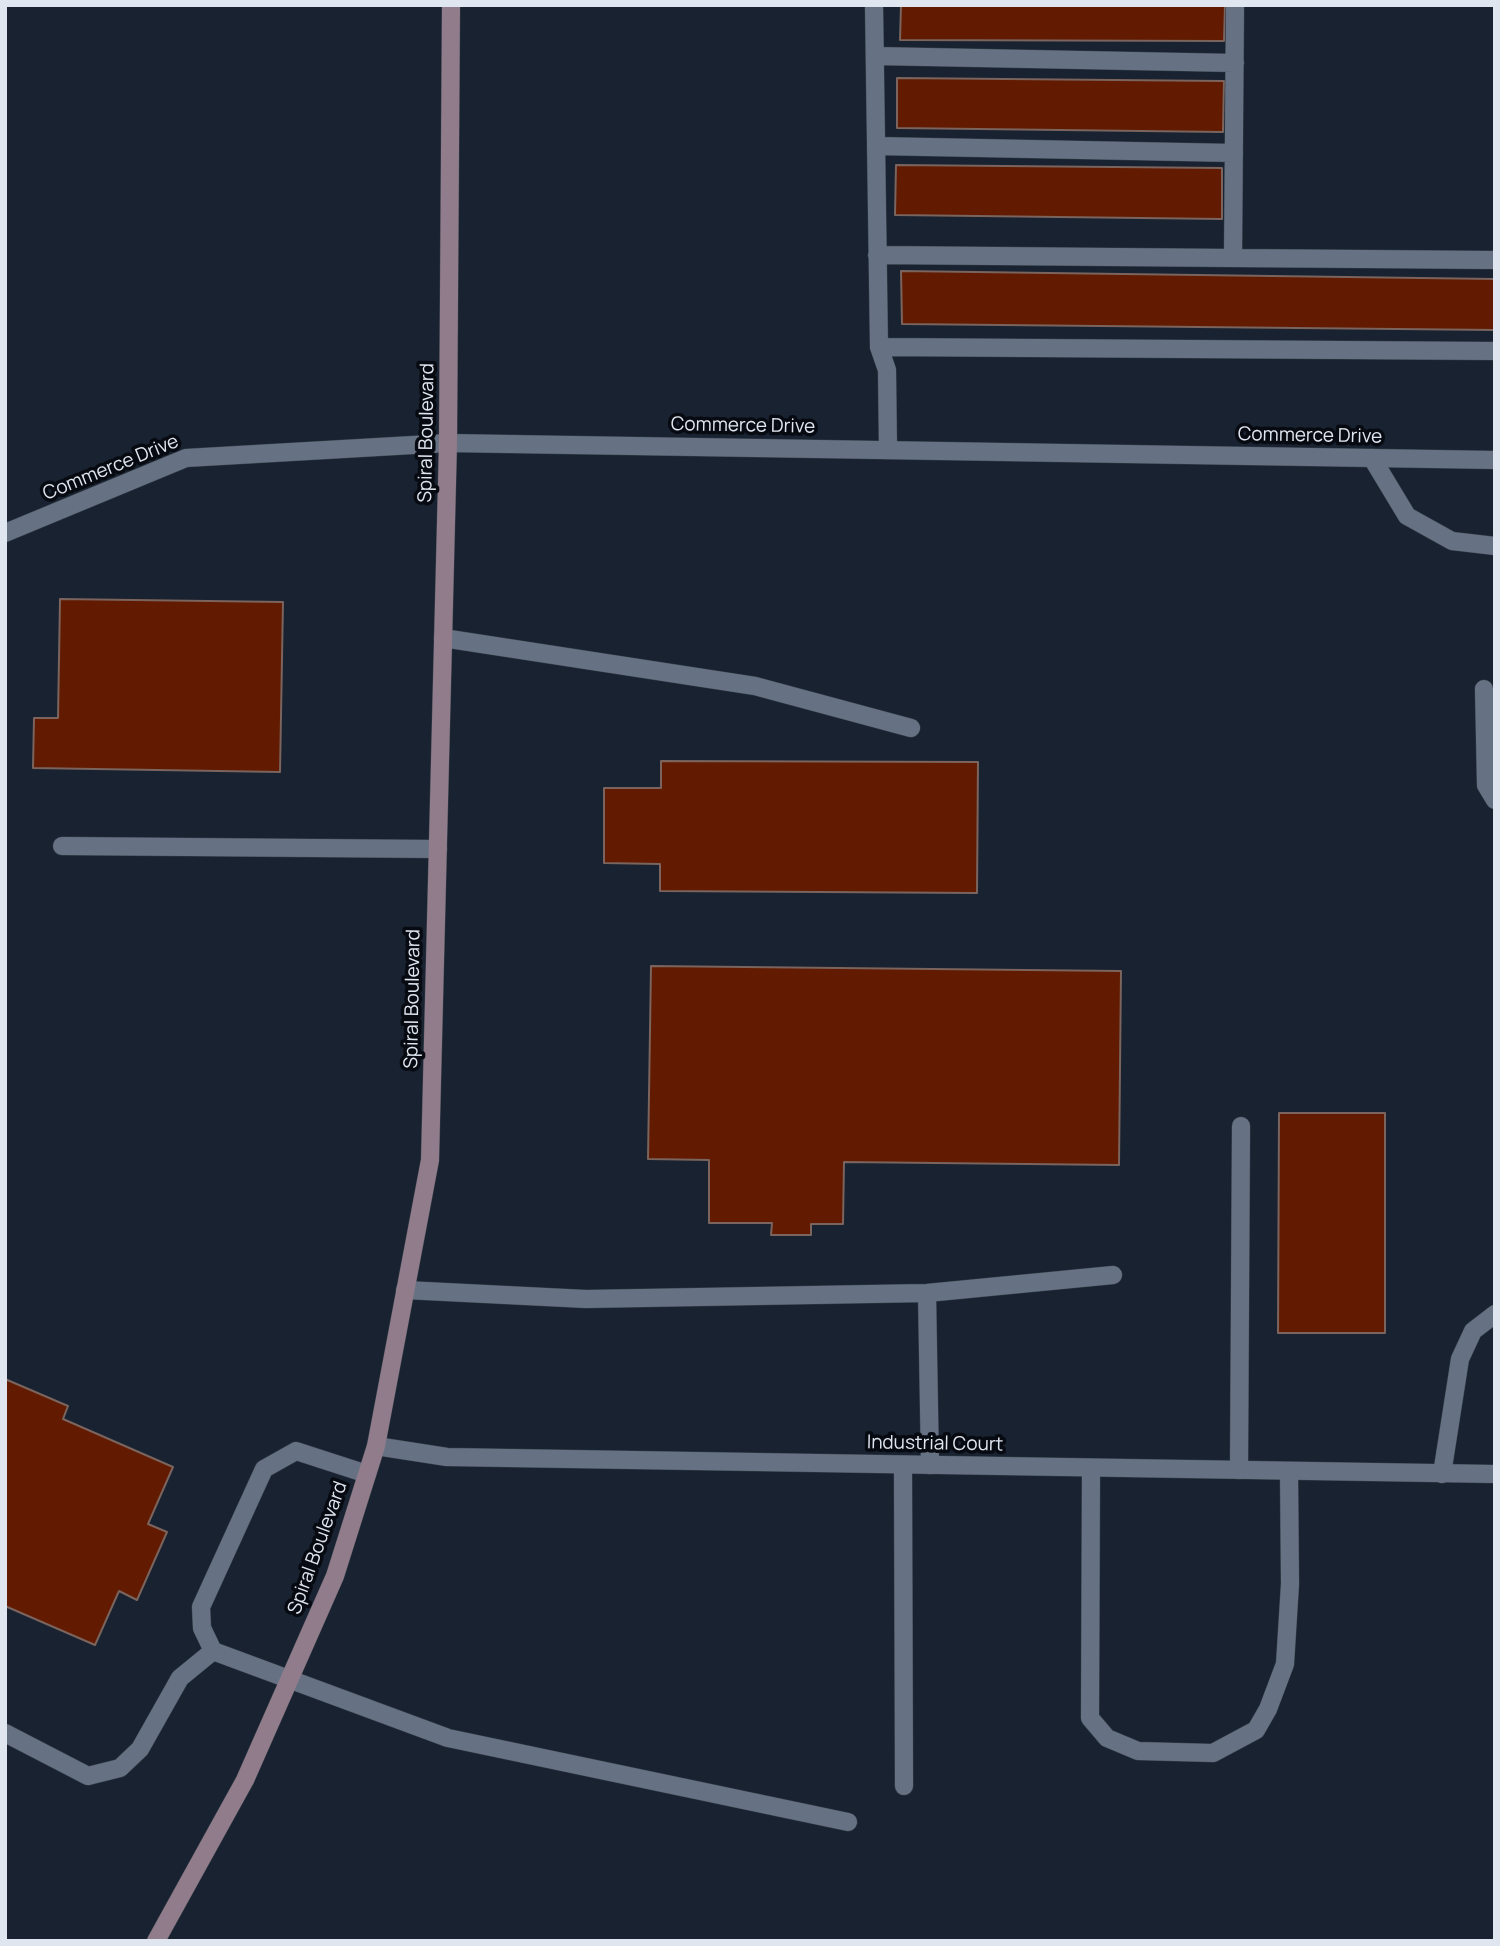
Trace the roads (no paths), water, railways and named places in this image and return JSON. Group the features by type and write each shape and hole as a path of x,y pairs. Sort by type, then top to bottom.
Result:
{"street":[{"name":"Spiral Boulevard","path":"156,1941 245,1780 335,1576 376,1446 430,1160 448,443 451,5"},
{"path":"874,5 879,347 887,370 888,450"},
{"path":"1233,258 1235,5"},
{"path":"875,56 1235,63"},
{"path":"876,146 1234,153"},
{"path":"877,255 1495,260"},
{"path":"879,347 1495,351"},
{"name":"Commerce Drive","path":"5,533 186,458 448,443 1495,460"},
{"path":"1372,458 1407,516 1452,541 1495,546"},
{"path":"443,638 755,686 911,729"},
{"path":"1484,689 1486,785 1495,800"},
{"path":"62,846 438,849"},
{"path":"1239,1470 1241,1126"},
{"path":"405,1290 586,1299 927,1293 1113,1275"},
{"path":"927,1293 930,1465"},
{"path":"1443,1474 1460,1359 1473,1331 1495,1314"},
{"name":"Industrial Court","path":"376,1446 447,1457 1495,1474"},
{"path":"367,1474 296,1451 264,1469 201,1607 202,1628 213,1651 448,1738 848,1822"},
{"path":"903,1465 904,1786"},
{"path":"1091,1468 1090,1718 1107,1738 1138,1751 1213,1753 1256,1730 1268,1709 1285,1664 1290,1584 1289,1471"},
{"path":"5,1733 88,1776 120,1768 140,1749 180,1678 213,1651"}]}
